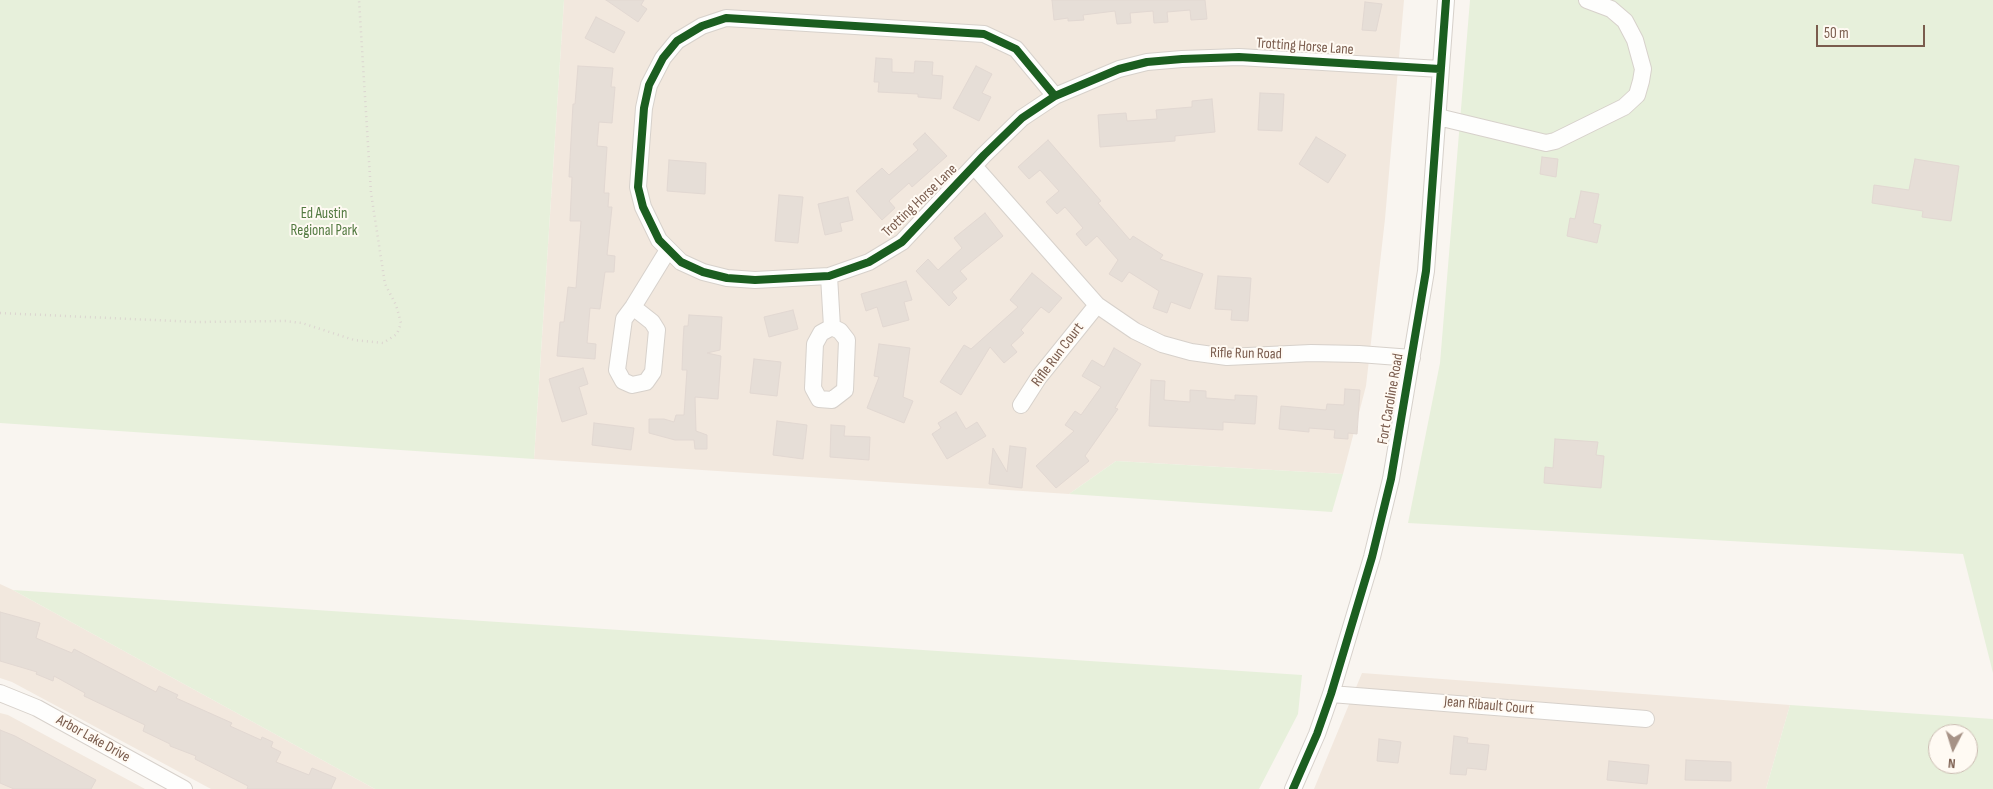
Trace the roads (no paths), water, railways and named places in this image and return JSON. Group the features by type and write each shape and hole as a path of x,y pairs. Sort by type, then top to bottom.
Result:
{"street":[{"name":"Fort Caroline Road","path":"1293,789 1317,734 1331,694 1372,556 1391,479 1426,271 1446,0"},
{"path":"1438,117 1546,143 1555,141 1624,107 1637,95 1642,81 1643,69 1635,40 1624,21 1611,9 1587,0"},
{"name":"Trotting Horse Lane","path":"1055,96 1016,49 984,34 726,18 702,26 677,41 663,58 649,85 644,108 638,187 651,225 668,250 681,262 703,272 727,278 755,280 828,276 869,262 902,242 1022,118 1055,96 1120,69 1147,62 1239,57 1440,69"},
{"name":"Rifle Run Road","path":"974,166 1096,305 1135,331 1162,344 1191,352 1228,357 1311,353 1412,358"},
{"path":"633,307 668,250"},
{"path":"828,276 832,326"},
{"name":"Rifle Run Court","path":"1021,405 1039,377 1096,305"},
{"name":"Arbor Lake Drive","path":"0,693 37,708 184,789"},
{"name":"Jean Ribault Court","path":"1331,694 1646,719"}],"park label":[{"name":"Ed Austin Regional Park","path":"324,222"}]}
